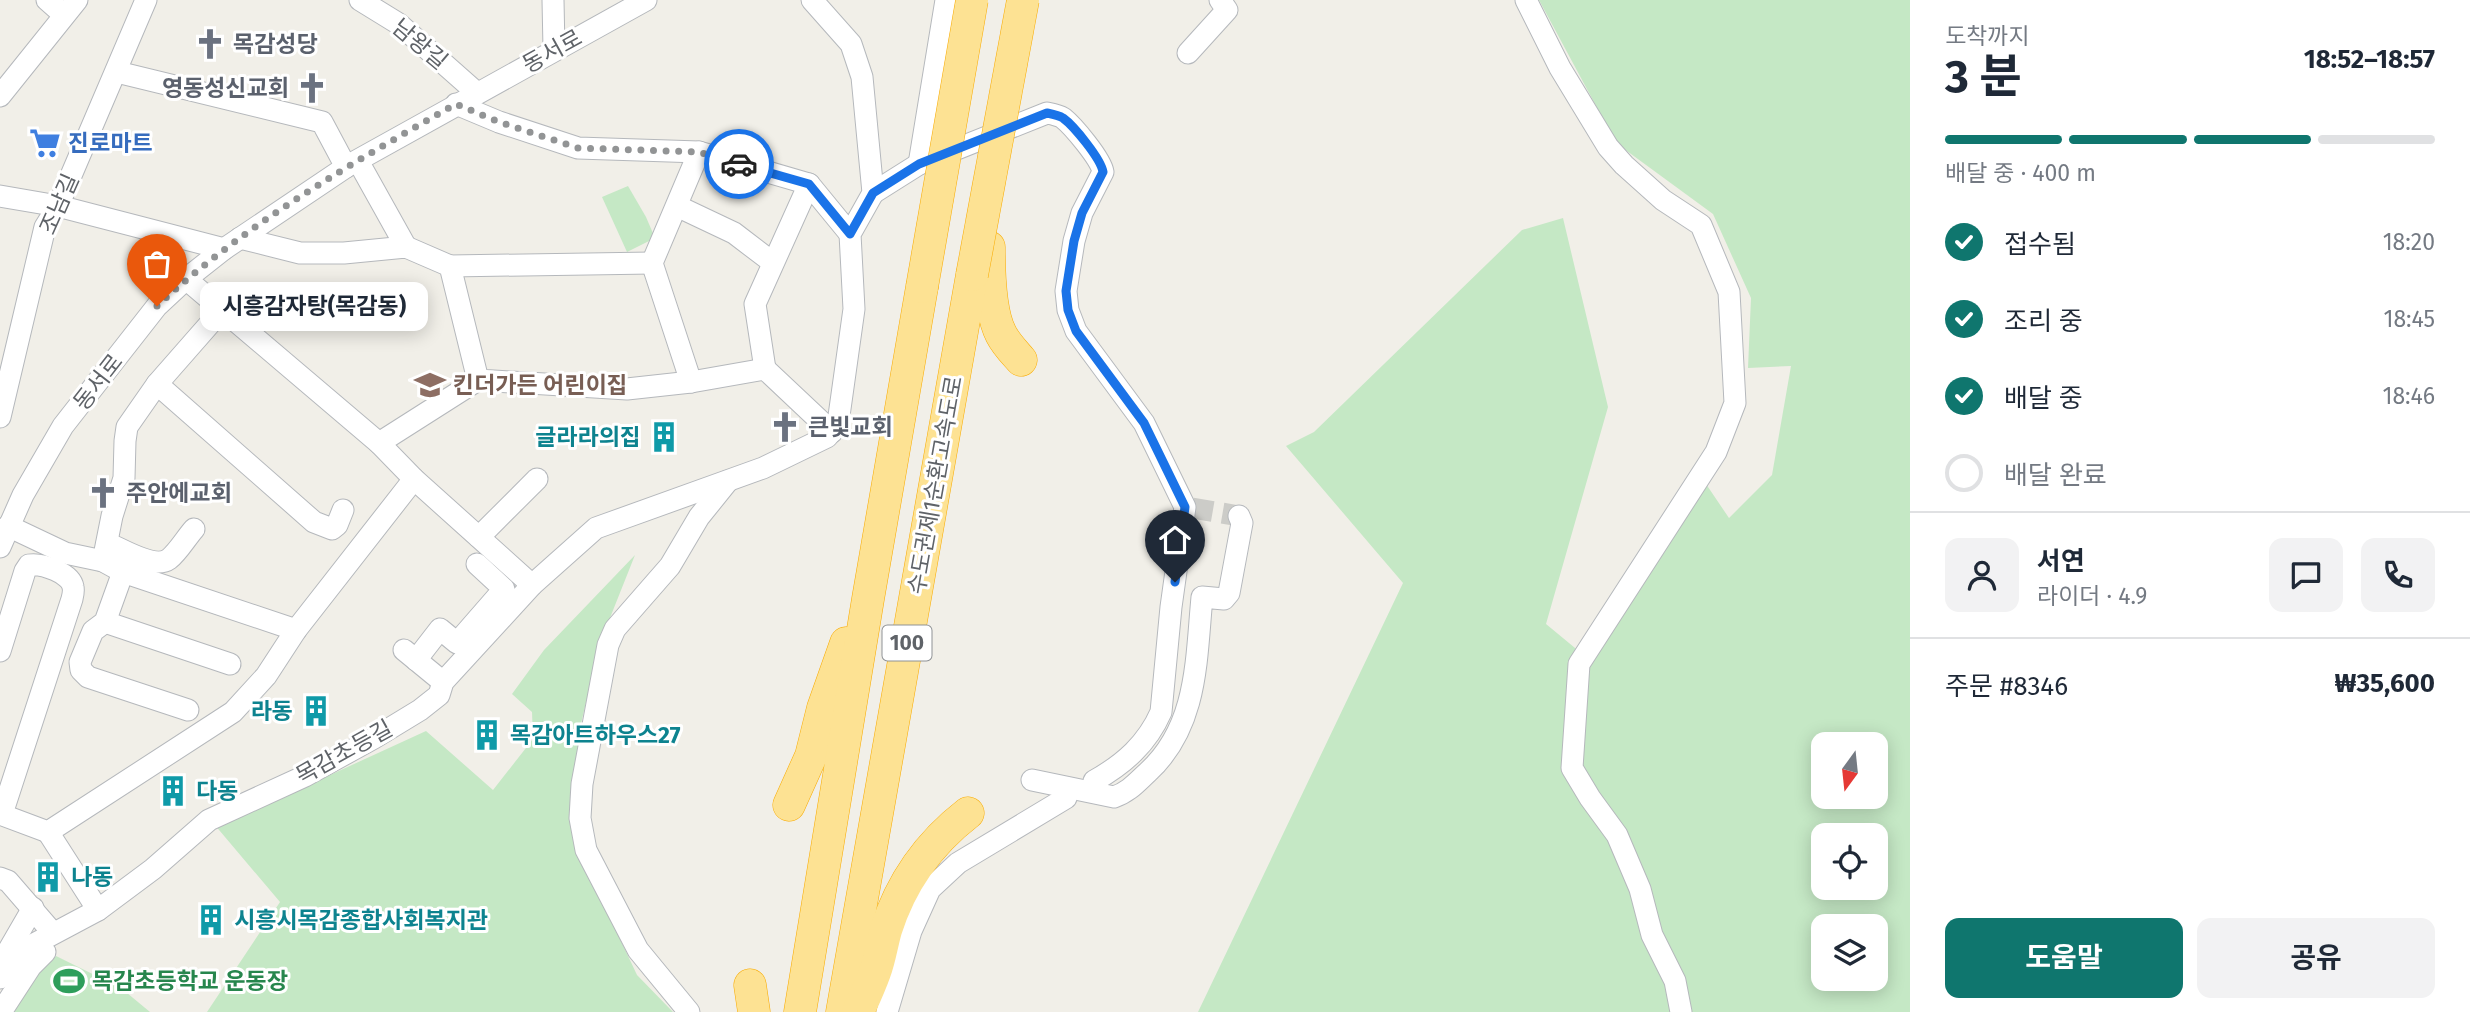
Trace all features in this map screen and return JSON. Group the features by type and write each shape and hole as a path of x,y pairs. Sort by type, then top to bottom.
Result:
{"highway":[{"name":"수도권제1순환고속도로","path":"800,1012 972,0"},
{"name":"수도권제1순환고속도로","path":"842,1012 1023,0"},
{"path":"995,159 989,224 989,265 1001,334 1021,360"},
{"path":"789,805 811,756 823,708 875,559"},
{"path":"858,1012 875,972 886,930 901,891 929,848 947,829 968,813"}],"street":[{"path":"0,96 70,7 47,0"},
{"name":"조남길","path":"0,417 45,227 58,206 146,0"},
{"name":"남왕길","path":"360,0 399,24 477,93"},
{"path":"553,0 555,49"},
{"name":"동서로","path":"0,547 23,495 63,426 157,306 186,279 232,244 352,164 646,0"},
{"path":"812,0 851,44 862,77 873,193"},
{"path":"919,164 946,0"},
{"path":"1188,53 1227,10 1220,0"},
{"path":"1526,0 1560,68 1608,147 1623,165 1663,200 1701,225 1729,292 1735,403 1716,452 1579,664 1576,703 1572,768 1617,835 1640,889 1652,935 1675,981 1681,1012"},
{"path":"117,72 322,122 406,247"},
{"path":"456,104 499,122 578,148 699,152 809,184 850,234"},
{"path":"809,184 755,304 765,369 832,432 838,422 854,309 850,234 873,193 919,164 1047,113 1064,119 1102,166 1103,172 1082,213 1074,241 1066,291 1068,310 1076,331 1144,423 1188,507 1171,607 1161,712 1156,724 1136,751 1122,764 1094,781"},
{"path":"691,382 652,263 699,152"},
{"path":"0,196 232,244 300,253 344,253 406,247 450,266 652,263"},
{"path":"677,206 734,233 772,262"},
{"path":"450,266 478,380"},
{"path":"186,279 379,443 414,479 532,585"},
{"path":"105,552 124,478 127,426 157,384 221,311"},
{"path":"379,443 478,380 627,389 691,382 765,369"},
{"path":"157,384 314,522 332,529 342,517 343,510"},
{"name":"목감초등길","path":"0,978 36,943 98,910 153,869 209,820 305,776 385,731 439,695 443,682 532,585 596,528 792,455 832,432"},
{"path":"48,832 233,712 266,676 296,629 414,479"},
{"path":"479,537 537,479"},
{"path":"689,1012 638,950 586,850 580,818 582,784 608,645 615,629 670,566 699,517 729,480"},
{"path":"1031,780 1114,797 1126,793 1160,762 1178,735 1195,685 1202,597 1224,599 1229,593 1242,523 1239,516"},
{"path":"9,526 65,554 105,552 159,564 169,559 194,529"},
{"path":"105,552 123,572 296,629"},
{"path":"0,651 29,565 35,564 66,575 73,585 72,599 2,804 48,832 98,910"},
{"path":"443,682 410,655 440,629 457,643 504,589 477,564"},
{"path":"123,572 105,622 93,631 80,662 81,670 88,677 188,710"},
{"path":"105,622 230,664"},
{"path":"887,1012 911,931 923,902 935,883 958,863 1066,798"},
{"path":"0,878 8,881 53,933"},
{"path":"0,965 33,908"},
{"path":"1,1012 31,966 76,922"}],"green space":[{"path":"1539,0 1910,0 1910,1012 1198,1012 1403,583 1286,446 1314,432 1522,230 1563,218 1608,407 1546,624 1592,662 1706,484 1729,518 1772,475 1791,366 1748,368 1751,298 1713,214 1616,143"},
{"path":"628,186 655,238 627,252 602,197"},
{"path":"635,555 600,643 579,732 572,837 637,975 673,1012 207,1012 280,902 214,824 426,731 493,790 533,739 532,712 512,694 544,650"},
{"name":"목감초등학교 운동장","path":"56,956 121,988 150,1012 11,1012 37,974"}],"tunnel":[{"path":"1192,508 1239,516"}],"way so far":[{"path":"157,306 223,249 349,165 456,104 499,122 578,148 699,152 739,164"}],"place":[{"name":"목감성당","path":"210,44"},
{"name":"영동성신교회","path":"312,88"},
{"name":"진로마트","path":"45,143"},
{"name":"시흥감자탕(목감동)","path":"157,306"},
{"name":"킨더가든 어린이집","path":"430,385"},
{"name":"큰빛교회","path":"785,427"},
{"name":"글라라의집","path":"664,437"},
{"name":"주안에교회","path":"103,493"},
{"name":"라동","path":"316,711"},
{"name":"목감아트하우스27","path":"487,735"},
{"name":"다동","path":"173,791"},
{"name":"나동","path":"48,877"},
{"name":"시흥시목감종합사회복지관","path":"211,920"},
{"name":"목감초등학교 운동장","path":"69,981"}],"route":[{"path":"739,164 809,184 850,234 873,193 919,164 1047,113 1064,119 1091,150 1103,172 1090,193 1074,241 1066,291 1068,310 1076,331 1144,423 1185,507 1175,582"}]}
